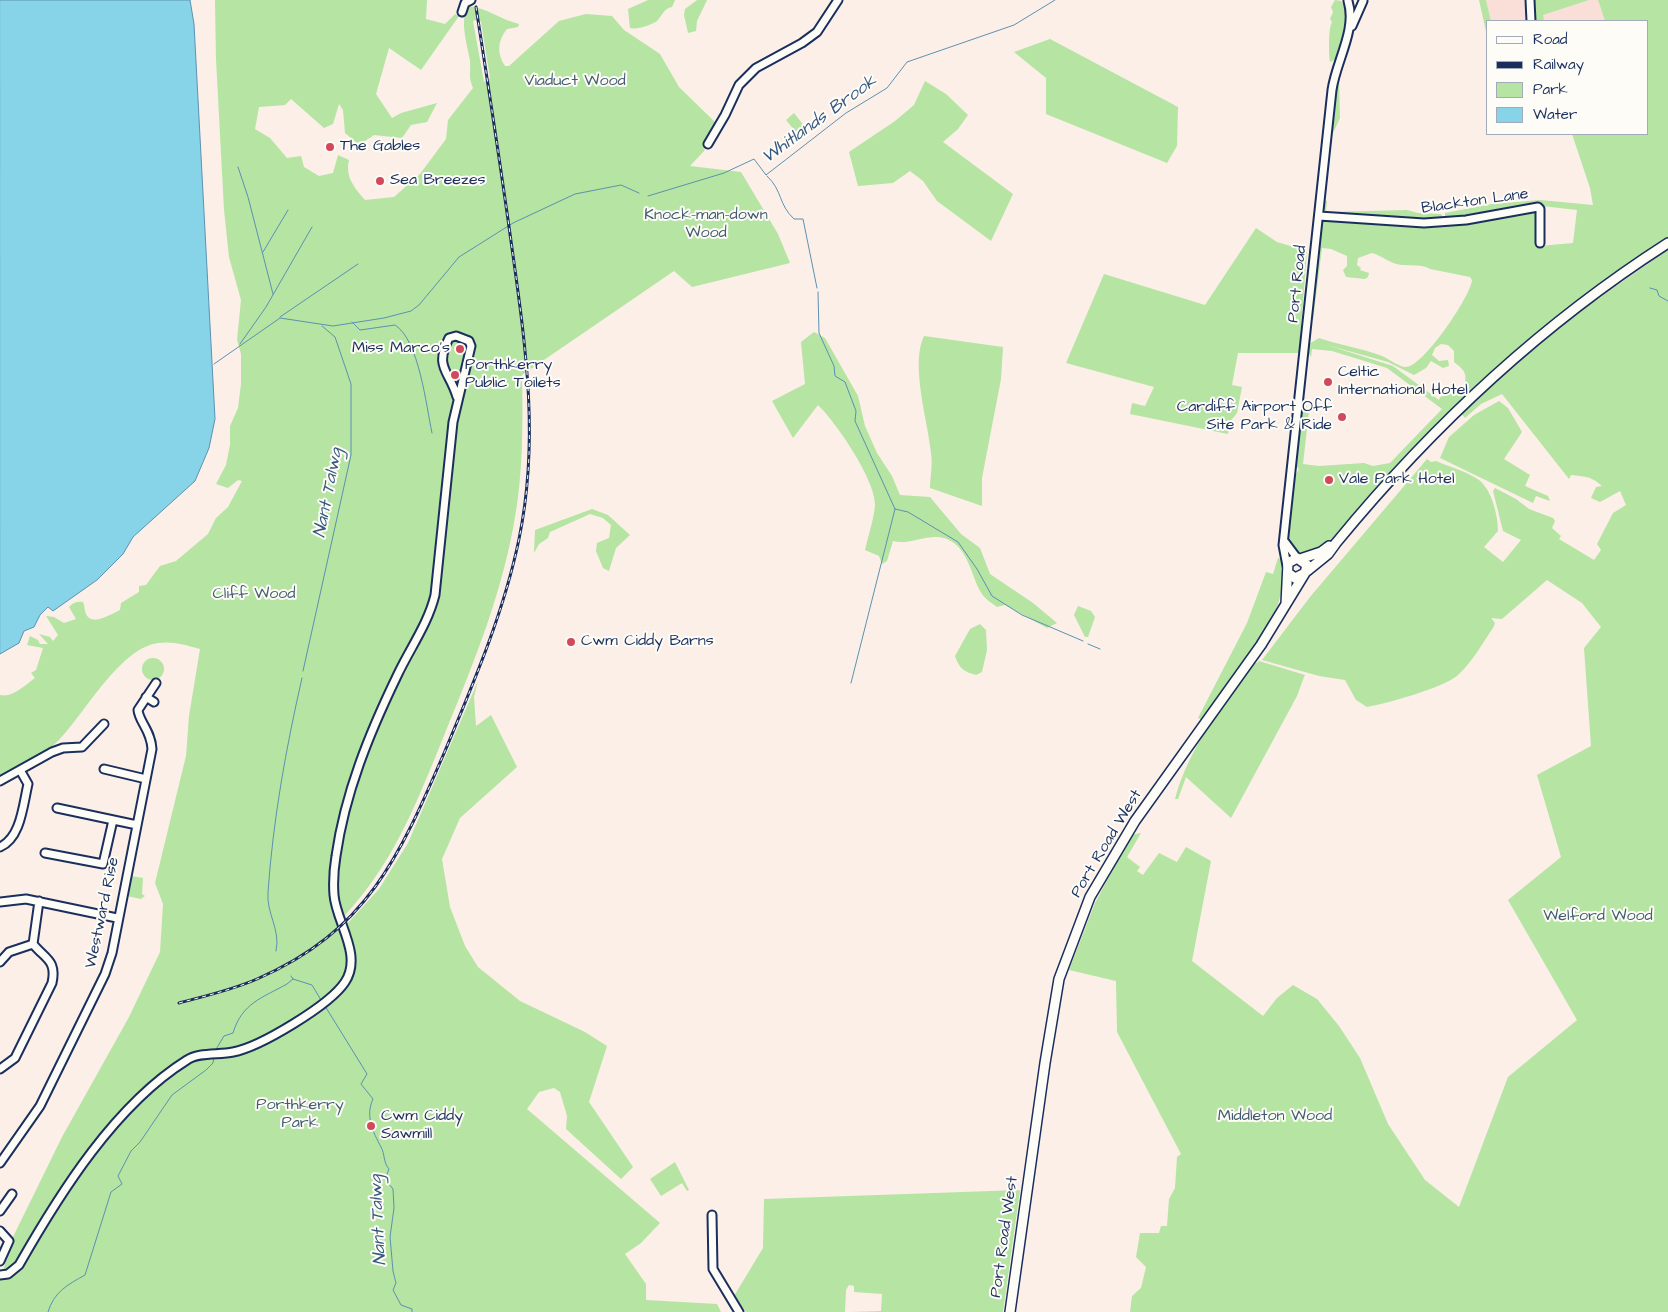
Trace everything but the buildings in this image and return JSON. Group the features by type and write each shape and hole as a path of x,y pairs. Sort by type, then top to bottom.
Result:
{"main road":[{"path":"1336,543 1321,552 1292,559 1288,570 1295,578 1306,572 1328,554 1408,459 1480,387 1571,310 1668,243"},
{"path":"1299,558 1307,565 1306,572"},
{"name":"Port Road West","path":"1286,604 1288,570"},
{"name":"Port Road West","path":"1010,1312 1043,1072 1060,979 1090,897 1135,821 1261,645 1306,572"}],"street":[{"path":"462,12 465,2 471,0"},
{"path":"708,144 725,115 739,85 756,68 802,44 816,32 838,0"},
{"path":"1348,1 1357,4 1363,0"},
{"name":"Port Road","path":"1288,570 1284,551 1333,84 1349,31 1363,0"},
{"path":"1530,0 1532,20"},
{"name":"Port Road","path":"1348,1 1351,15 1349,31"},
{"name":"Blackton Lane","path":"1319,216 1424,223 1466,220 1538,207 1540,209 1540,243"},
{"path":"0,1275 8,1274 19,1266 74,1176 152,1084 190,1058 246,1048 323,1004 346,981 352,961 334,896 334,868 342,818 367,744 433,604 440,560 448,462 457,397 471,346 469,341 456,336 449,338 441,353 445,372 453,384 457,397"},
{"path":"1285,542 1299,558"},
{"name":"Westward Rise","path":"0,1164 40,1106 97,993 112,953 117,918 152,749 152,739 138,710 156,683"},
{"path":"146,697 154,702"},
{"path":"0,781 63,748 82,747 104,724"},
{"path":"104,769 146,779"},
{"path":"0,847 10,842 15,834 28,784 20,770"},
{"path":"57,808 137,825"},
{"path":"45,853 103,864 114,820"},
{"path":"0,902 15,899 39,901 117,918"},
{"path":"33,944 39,901"},
{"path":"0,962 9,952 33,944"},
{"path":"0,1069 15,1058 54,976 50,960 33,944"},
{"path":"0,1211 12,1194"},
{"path":"712,1215 713,1269 739,1312"},
{"path":"0,1231 9,1241 0,1261"}],"shaded area":[{"path":"1486,0 1524,0 1527,20 1491,20"},
{"path":"1589,0 1598,0 1605,20 1538,20 1542,15"}],"green space":[{"name":"Porthkerry Park","path":"215,0 427,0 426,19 445,24 455,14 459,16 421,70 389,48 376,94 392,118 401,113 437,103 427,122 411,125 402,138 374,135 359,145 345,133 343,110 339,104 333,124 324,128 291,99 285,105 259,107 255,129 270,138 287,158 301,156 304,167 319,176 333,173 338,155 349,160 349,177 365,200 394,197 420,174 446,139 448,120 473,88 464,26 467,6 481,9 519,24 518,27 507,29 501,38 499,52 505,66 509,66 559,21 586,14 612,16 624,30 660,54 679,87 718,125 703,148 705,150 690,166 741,172 778,234 790,263 692,287 674,271 522,375 522,449 517,505 508,552 492,609 430,771 400,836 376,877 345,915 348,923 379,889 408,843 478,681 474,697 476,726 491,715 517,767 460,818 442,859 450,907 465,946 478,967 520,1001 585,1032 607,1046 589,1102 633,1167 621,1179 566,1129 567,1116 560,1092 554,1088 539,1092 527,1109 660,1223 641,1243 625,1254 646,1284 646,1300 717,1304 721,1312 0,1312 0,1281 12,1239 62,1137 129,1017 160,952 163,904 155,883 186,756 189,716 200,649 169,643 158,643 144,647 130,656 104,683 53,746 0,776 0,695 10,695 35,678 31,673 36,670 43,648 27,645 30,636 38,640 40,644 48,644 39,634 50,637 53,641 58,635 46,616 54,617 64,623 76,619 69,607 73,603 79,602 83,602 89,618 97,620 120,610 121,603 139,592 139,586 146,585 160,566 176,561 208,534 216,518 228,507 242,481 238,480 228,488 216,484 226,465 230,445 230,426 238,408 241,384 241,354 237,340 241,300 229,257 224,210 216,59","holes":["479,19 490,78 484,82 473,21"]},
{"path":"648,0 675,0 672,7 665,11 655,23 640,28 630,28 628,9"},
{"path":"697,0 707,0 697,21 696,31 688,33 684,15 685,9"},
{"path":"1335,0 1341,1 1345,8 1347,22 1336,59 1330,62 1329,36 1332,22 1330,19 1333,12 1331,7"},
{"path":"1479,0 1486,0 1491,20 1486,20 1486,32"},
{"path":"1535,0 1589,0 1543,15 1544,20 1536,20"},
{"path":"1598,0 1668,0 1668,240 1578,301 1533,336 1472,390 1415,447 1335,540 1327,546 1304,556 1292,547 1288,538 1294,478 1299,469 1296,466 1303,407 1306,406 1309,411 1303,464 1319,466 1364,463 1373,466 1390,463 1442,409 1387,368 1332,351 1312,349 1311,357 1308,352 1309,344 1319,338 1374,353 1400,366 1406,367 1414,364 1445,330 1464,300 1472,280 1470,277 1430,269 1424,266 1390,262 1372,253 1358,258 1357,265 1361,268 1360,270 1369,273 1368,277 1365,279 1346,277 1343,270 1347,266 1347,256 1331,249 1322,248 1313,320 1312,311 1322,220 1445,220 1445,213 1492,204 1540,200 1593,205 1590,188 1572,135 1648,135 1648,20 1605,20","holes":["1542,206 1577,210 1573,243 1539,246","1441,344 1448,345 1454,351 1454,362 1461,368 1466,377 1463,390 1460,386 1457,387 1455,389 1458,391 1440,397 1439,400 1393,366 1327,345 1388,362 1414,375 1426,368 1431,361 1443,368 1449,366 1448,360 1439,361 1432,355 1435,348"]},
{"path":"1050,39 1178,107 1177,146 1167,163 1046,114 1046,78 1014,52"},
{"path":"1347,50 1339,77 1340,118 1333,133 1328,153 1335,85"},
{"path":"925,81 946,94 968,115 958,129 943,142 1013,194 991,241 937,201 923,181 910,171 893,183 858,186 849,152 895,121 914,105"},
{"path":"794,113 809,132 801,138 786,120"},
{"path":"1324,200 1327,201 1326,212 1407,210 1418,213 1441,214 1443,217 1441,220 1436,221 1324,214"},
{"path":"1256,228 1277,242 1307,251 1299,353 1238,353 1232,385 1242,387 1237,413 1229,423 1228,434 1130,414 1132,403 1145,406 1154,387 1066,363 1104,274 1205,305"},
{"path":"1668,250 1668,1312 1130,1312 1132,1296 1141,1288 1146,1267 1136,1257 1140,1233 1159,1233 1161,1226 1167,1226 1169,1199 1175,1188 1177,1157 1181,1154 1117,1032 1116,981 1069,970 1095,903 1131,835 1141,833 1127,857 1140,867 1137,871 1143,875 1159,853 1177,862 1186,847 1211,861 1192,961 1263,1016 1277,998 1293,985 1317,999 1339,1026 1360,1058 1388,1124 1425,1180 1459,1207 1508,1077 1577,1020 1508,900 1561,857 1537,775 1591,746 1584,648 1601,627 1582,603 1547,580 1502,619 1491,618 1495,623 1493,628 1472,659 1451,680 1401,699 1367,707 1356,700 1345,680 1319,676 1262,660 1310,597 1427,459 1431,462 1436,461 1464,472 1484,484 1491,497 1497,518 1498,531 1484,547 1503,562 1521,540 1503,531 1493,491 1495,488 1516,499 1529,509 1553,518 1555,521 1552,528 1561,536 1559,539 1594,560 1601,550 1597,544 1613,513 1626,505 1620,491 1600,502 1591,498 1596,487 1602,486 1587,477 1571,475 1569,479 1502,394 1481,404 1465,418 1460,412 1563,323"},
{"path":"814,332 825,338 858,396 865,426 877,453 892,476 900,495 930,497 961,534 980,548 990,574 1033,603 1057,623 1047,628 1005,605 997,607 985,598 978,587 965,556 954,543 947,539 933,537 906,542 893,541 887,561 882,564 879,556 865,550 875,505 874,495 854,452 835,424 818,405 793,438 772,401 805,384 801,342"},
{"path":"924,336 1003,347 1001,379 982,478 982,506 930,488 932,457 919,377 920,348"},
{"path":"1499,401 1508,408 1522,432 1504,459 1530,475 1525,486 1548,496 1550,501 1536,496 1533,503 1440,458 1449,437 1474,415"},
{"path":"592,509 608,515 630,535 616,548 609,571 603,568 596,551 597,543 609,538 611,525 603,518 590,514 550,532 548,538 539,544 534,553 535,530"},
{"path":"1278,558 1281,559 1282,586 1274,615 1234,678 1202,720 1198,718 1247,623 1266,572 1273,574"},
{"path":"1078,606 1091,611 1095,617 1088,637 1085,637 1074,615"},
{"path":"980,624 986,630 987,650 982,672 976,675 963,669 958,664 955,656 970,629"},
{"path":"153,658 161,661 164,669 161,677 153,680 145,677 142,669 145,661"},
{"path":"1259,661 1305,675 1297,696 1231,818 1186,777 1178,799 1175,799 1189,762 1208,727 1253,662 1257,663"},
{"path":"131,876 143,878 142,894 145,896 141,899 127,896"},
{"path":"675,1162 689,1190 687,1191 682,1183 661,1196 650,1179"},
{"path":"1020,1190 1003,1312 851,1312 881,1311 882,1294 854,1292 854,1286 849,1285 846,1290 845,1312 746,1312 734,1296 763,1248 764,1199"}],"water":[{"path":"0,0 190,0 194,24 215,419 209,448 195,481 133,537 123,554 97,580 53,611 48,607 40,615 34,627 24,631 19,643 0,654"}],"waterway":[{"name":"Whitlands Brook","path":"648,196 724,173 754,159 766,175 846,113 887,88 907,62 1014,25 1055,0"},
{"path":"238,167 248,197 273,294"},
{"path":"767,176 776,187 785,208 794,219 803,219 817,288"},
{"name":"Whitlands Brook","path":"214,364 280,318 333,326 384,318 411,311 419,305 459,257 513,223 575,194 621,185 639,193"},
{"path":"263,252 288,210"},
{"path":"240,344 266,307 312,227"},
{"path":"280,317 358,264"},
{"path":"1650,288 1657,290 1659,296 1668,301"},
{"path":"818,292 819,333 834,366 835,376 845,382 856,411 855,421 895,509 908,512 958,542 977,569 992,596 1022,615 1083,641"},
{"path":"352,322 360,330 395,325 403,333 416,358 432,433"},
{"name":"Nant Talwg","path":"303,671 351,455 351,384 335,337 322,326"},
{"path":"851,683 895,509"},
{"path":"1088,644 1100,649"},
{"name":"Nant Talwg","path":"276,951 277,936 268,900 270,865 281,784 302,678"},
{"name":"Nant Talwg","path":"291,976 293,979 312,985 321,1000"},
{"path":"215,1051 224,1036 233,1033 247,1008 293,979"},
{"name":"Nant Talwg","path":"325,1006 367,1074 361,1084 373,1099 370,1112 371,1124 389,1169 385,1179 393,1189 394,1208 390,1237 396,1283 393,1290 401,1305 412,1309 412,1312"},
{"path":"48,1312 58,1294 85,1275 111,1192 122,1184 118,1176 131,1151 140,1142 172,1095 206,1070 213,1063 214,1057"}],"railway":[{"path":"179,1003 248,983 295,960 327,938 353,913 376,886 395,856 429,789 497,620 513,566 525,501 529,464 528,390 516,279 476,7"}],"place":[{"name":"The Gables","path":"330,147"},
{"name":"Sea Breezes","path":"380,181"},
{"name":"Miss Marco's","path":"460,349"},
{"name":"Porthkerry Public Toilets","path":"455,375"},
{"name":"Celtic International Hotel","path":"1328,382"},
{"name":"Cardiff Airport Off Site Park & Ride","path":"1342,417"},
{"name":"Vale Park Hotel","path":"1329,480"},
{"name":"Cwm Ciddy Barns","path":"571,642"},
{"name":"Cwm Ciddy Sawmill","path":"371,1126"}],"park label":[{"name":"Viaduct Wood","path":"575,82"},
{"name":"Knock-man-down Wood","path":"706,225"},
{"name":"Cliff Wood","path":"254,595"},
{"name":"Welford Wood","path":"1598,917"},
{"name":"Middleton Wood","path":"1275,1117"}]}
